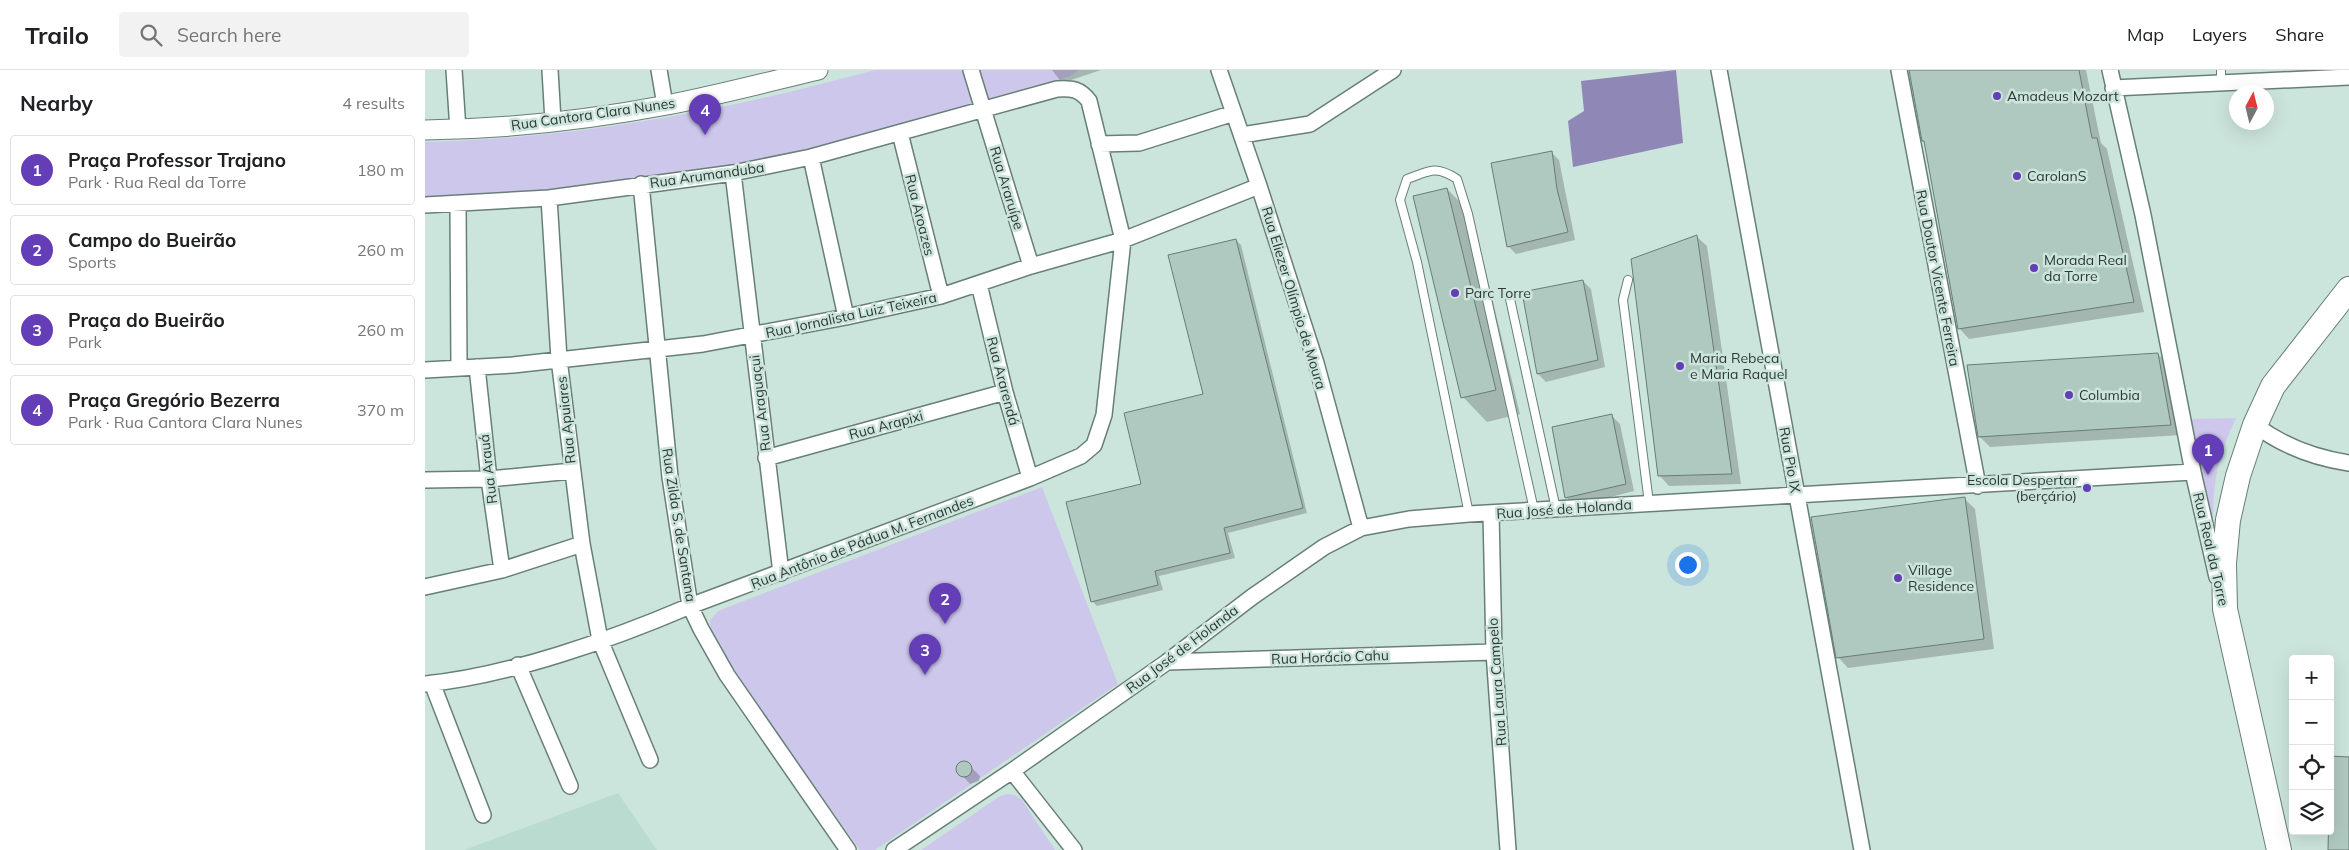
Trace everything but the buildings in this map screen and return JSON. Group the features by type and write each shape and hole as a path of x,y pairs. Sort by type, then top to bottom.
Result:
{"main road":[{"path":"2225,609 2224,563 2228,520 2238,476 2255,425 2273,386 2349,289"},
{"name":"Rua Real da Torre","path":"2225,609 2279,850"}],"street":[{"path":"454,70 458,130"},
{"path":"550,70 553,121"},
{"path":"659,70 665,105"},
{"name":"Rua Cantora Clara Nunes","path":"425,130 458,130 553,121 665,105 763,76 818,70"},
{"name":"Rua Araruípe","path":"971,70 1031,266"},
{"name":"Rua Eliezer Olímpio de Moura","path":"1219,70 1259,186 1316,363 1361,528"},
{"path":"1242,135 1310,124 1393,70"},
{"name":"Rua Pio IX","path":"1719,70 1862,850"},
{"name":"Rua Doutor Vicente Ferreira","path":"1899,70 1978,486"},
{"name":"Rua Real da Torre","path":"2110,70 2143,214 2193,472 2225,609"},
{"path":"2113,88 2221,76 2321,74 2349,76"},
{"name":"Rua Arumanduba","path":"425,205 549,198 733,173 811,157 1057,89 1076,90 1089,101 1123,240"},
{"path":"1099,144 1139,143 1234,113"},
{"name":"Rua Aroazes","path":"900,133 941,296"},
{"path":"811,157 845,317"},
{"name":"Rua Araguaçui","path":"733,173 781,573"},
{"name":"Rua Zilda S. de Santana","path":"641,184 670,477 690,606 727,675 849,850"},
{"name":"Rua Jornalista Luiz Teixeira","path":"425,370 559,360 752,336 941,296 1031,266 1123,240 1259,186"},
{"name":"Rua Apuiares","path":"549,198 559,360 582,544 600,640 650,760"},
{"path":"458,204 459,367"},
{"name":"Rua Antônio de Pádua M. Fernandes","path":"429,683 518,665 649,624 690,606 1030,478 1081,456 1094,445 1100,435 1104,415 1123,240"},
{"name":"Rua Ararendá","path":"979,284 1005,392 1030,478"},
{"name":"Rua Arauá","path":"477,367 489,479 502,570"},
{"name":"Rua Arapixi","path":"766,458 1005,392"},
{"path":"2255,425 2272,438 2300,450 2330,460 2349,463"},
{"path":"425,480 489,479 572,471"},
{"name":"Rua José de Holanda","path":"894,850 1012,771 1167,662 1291,569 1324,547 1361,528 1409,519 1469,514 1796,494 1978,486 2193,472"},
{"name":"Rua Laura Campelo","path":"1491,513 1493,652 1508,850"},
{"path":"425,587 502,570 582,544"},
{"name":"Rua Horácio Cahu","path":"1167,662 1493,652"},
{"path":"518,665 571,786"},
{"path":"429,683 483,815"},
{"path":"1012,771 1074,850"}],"lane":[{"path":"1469,514 1417,262 1400,200 1407,179 1429,171 1443,170 1457,179 1460,188 1475,243 1534,510"},
{"path":"1628,280 1623,300 1649,503"},
{"path":"1510,299 1556,509"}],"shaded area":[{"path":"875,70 1079,70 1070,76 1034,88 823,148 737,167 622,185 425,200 425,142 540,135 652,120 763,98"},
{"path":"1676,70 1683,143 1573,167 1568,121 1584,111 1581,81"},
{"path":"2236,418 2224,447 2217,472 2213,530 2189,419"},
{"path":"1042,487 1118,684 875,850 860,850 741,684 711,633 710,620 718,611"},
{"path":"618,793 657,850 464,850"},
{"path":"1007,794 1015,795 1022,800 1055,850 921,850 1000,796"}],"place":[{"name":"Amadeus Mozart","path":"1997,96"},
{"name":"Praça Gregório Bezerra","path":"705,135"},
{"name":"CarolanS","path":"2017,176"},
{"name":"Morada Real da Torre","path":"2034,268"},
{"name":"Parc Torre","path":"1455,293"},
{"name":"Maria Rebeca e Maria Raquel","path":"1680,366"},
{"name":"Columbia","path":"2069,395"},
{"name":"Praça Professor Trajano","path":"2208,475"},
{"name":"Escola Despertar (berçário)","path":"2087,488"},
{"name":"Village Residence","path":"1898,578"},
{"name":"Campo do Bueirão","path":"945,624"},
{"name":"Praça do Bueirão","path":"925,675"}]}
